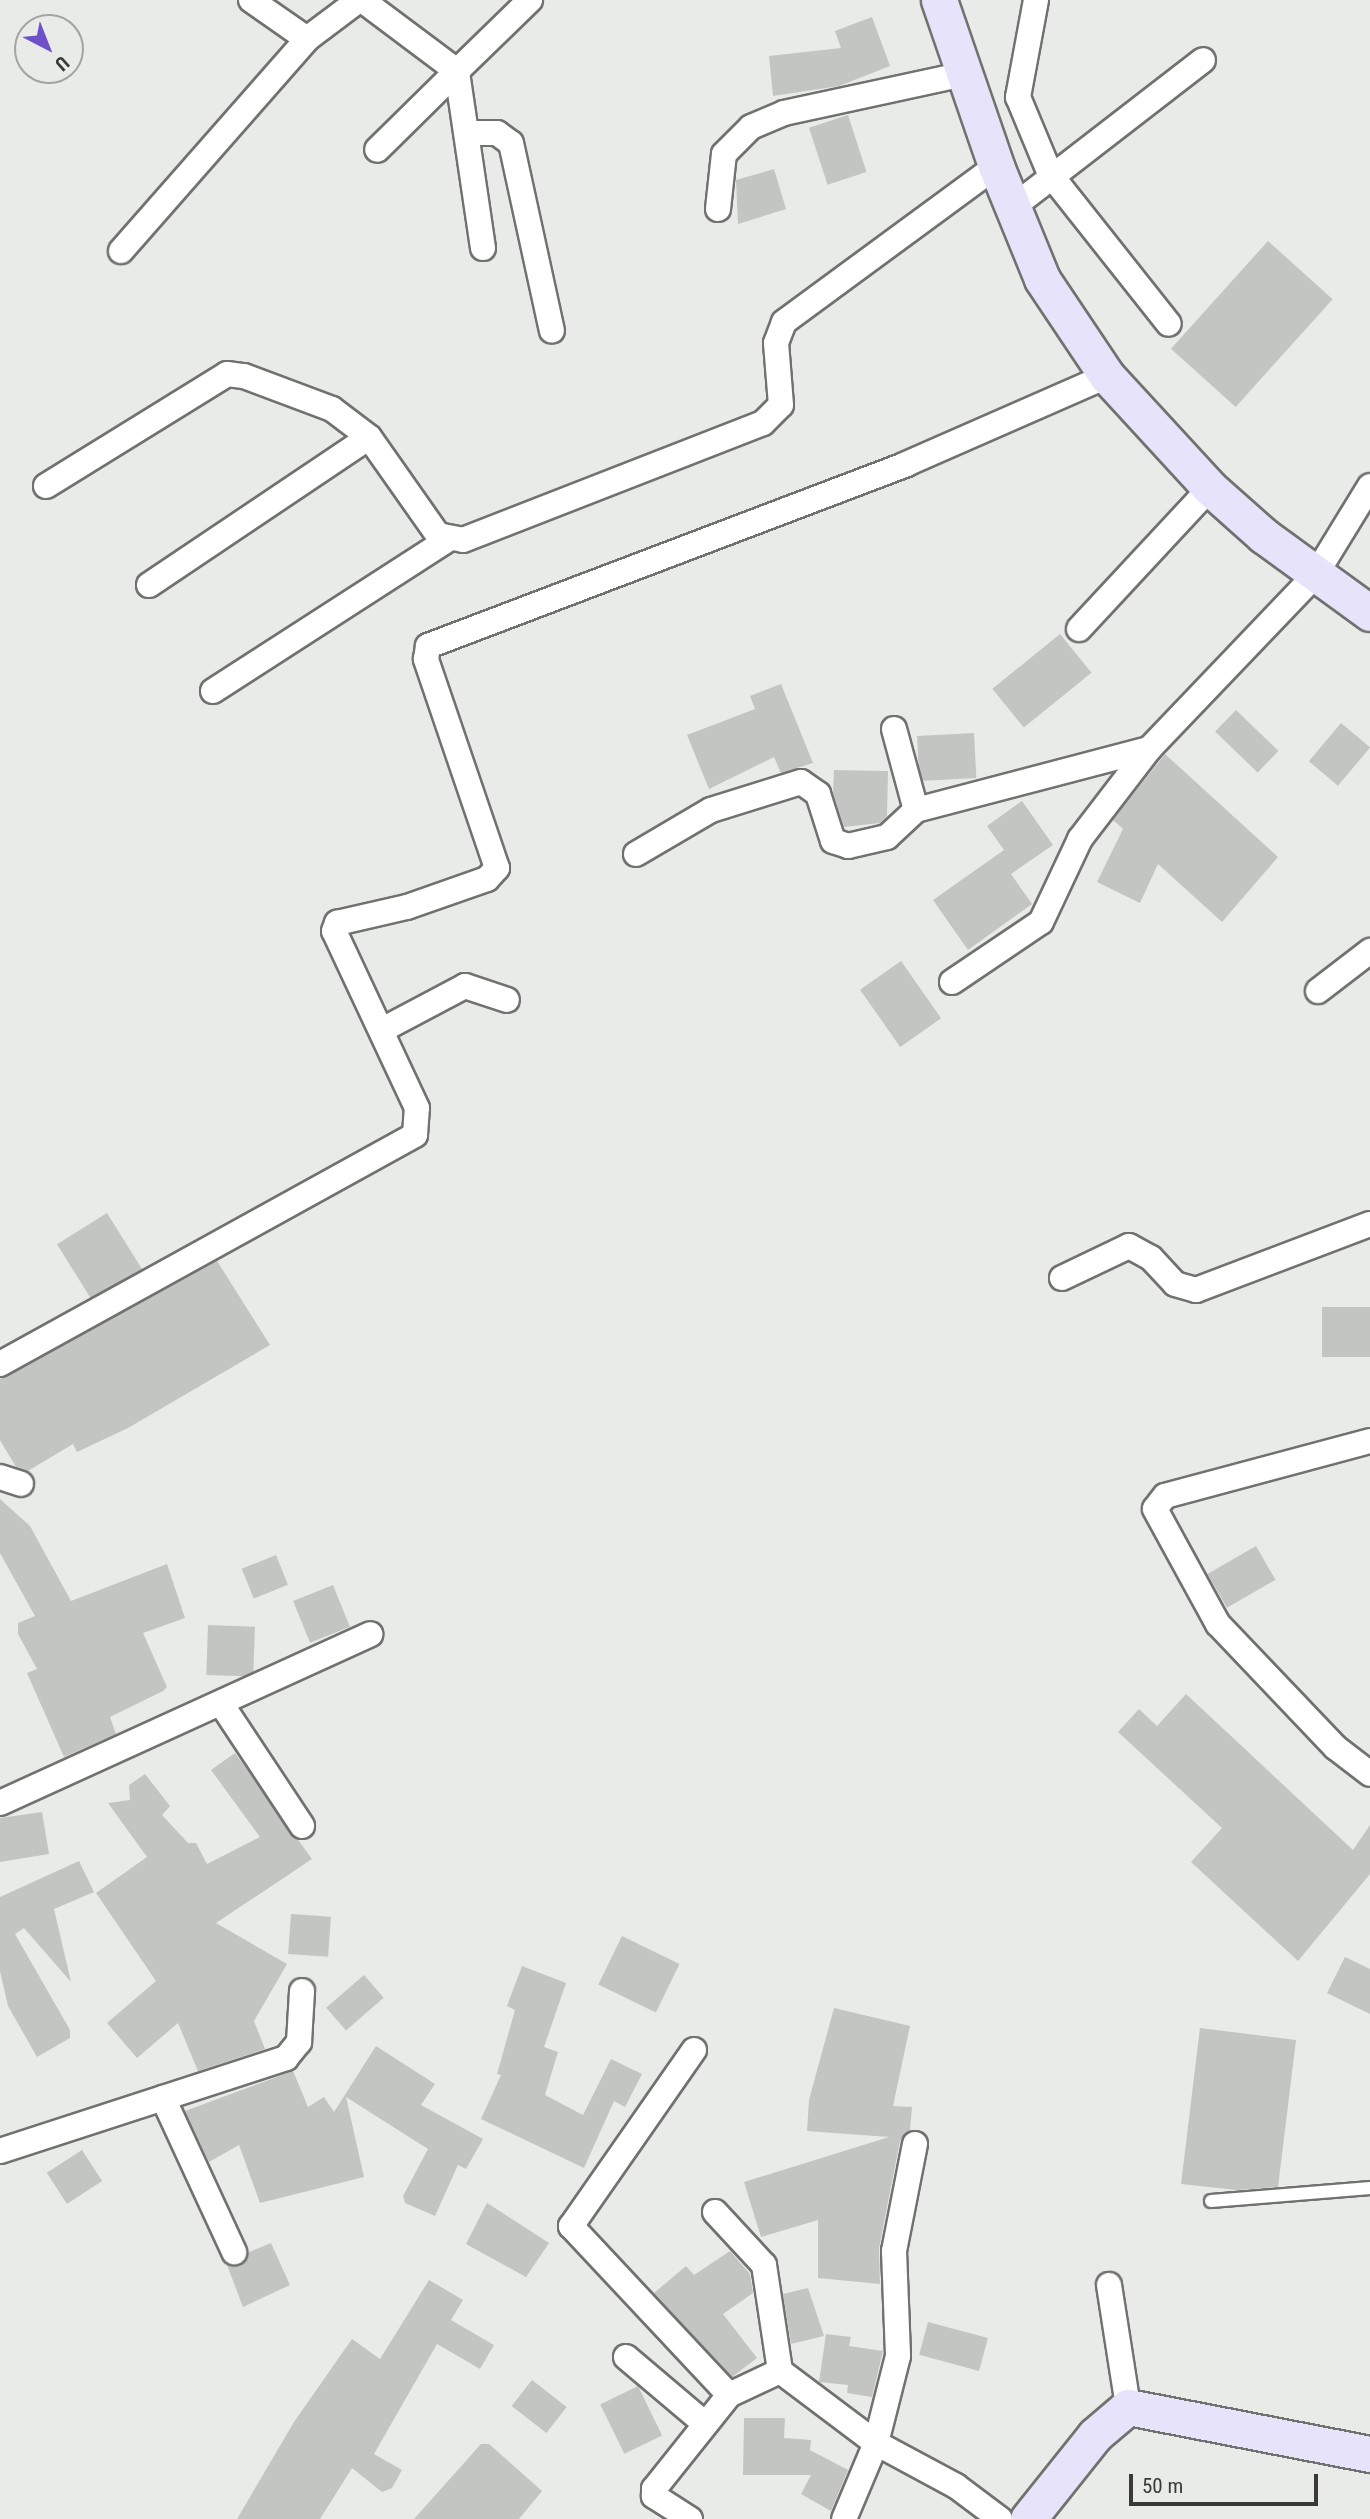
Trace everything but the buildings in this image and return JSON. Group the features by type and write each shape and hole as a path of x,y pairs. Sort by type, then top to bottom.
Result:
{"street":[{"path":"251,0 307,39"},
{"path":"121,251 307,39 360,0 457,71 483,248"},
{"path":"377,150 530,0"},
{"path":"939,0 996,166 1042,279 1107,376 1210,488 1316,575 1370,613"},
{"path":"1035,0 1018,97 1050,174 1170,324"},
{"path":"1013,207 1050,174 1203,60"},
{"path":"718,209 724,154 751,127 783,113 965,74"},
{"path":"468,133 498,133 511,143 552,331"},
{"path":"46,486 227,374 332,409 369,437 432,528 449,539 463,540 764,423 781,405 776,344 784,322 996,166"},
{"path":"0,1364 415,1135 417,1108 336,935 336,925 465,887 487,879 497,868 426,659 428,646 905,464 1107,376"},
{"path":"149,585 369,437"},
{"path":"952,982 1041,922 1080,839 1149,749 1316,575 1370,486"},
{"path":"1079,629 1210,488"},
{"path":"214,691 449,539"},
{"path":"894,729 916,810"},
{"path":"636,854 711,810 801,782 818,794 832,841 848,846 887,837 916,810 1149,749"},
{"path":"1318,991 1370,951"},
{"path":"382,1030 465,986 507,1000"},
{"path":"1062,1278 1129,1246 1151,1258 1175,1284 1196,1290 1370,1224"},
{"path":"1370,1441 1164,1496 1155,1509 1218,1624 1335,1747 1370,1774"},
{"path":"0,1803 222,1705 369,1634"},
{"path":"222,1705 302,1826"},
{"path":"0,2151 286,2058 299,2042 302,1991"},
{"path":"694,2050 570,2226 729,2395"},
{"path":"163,2098 234,2252"},
{"path":"844,2519 876,2443 898,2356 894,2251 915,2144"},
{"path":"715,2212 764,2265 780,2371 876,2443 956,2486 1000,2519"},
{"path":"1109,2285 1128,2407"},
{"path":"626,2357 704,2423"},
{"path":"690,2519 654,2496 653,2489 729,2395 780,2371"},
{"path":"1128,2407 1370,2454"},
{"path":"1028,2519 1095,2435 1128,2407"}],"lane":[{"path":"1211,2201 1370,2188"}]}
